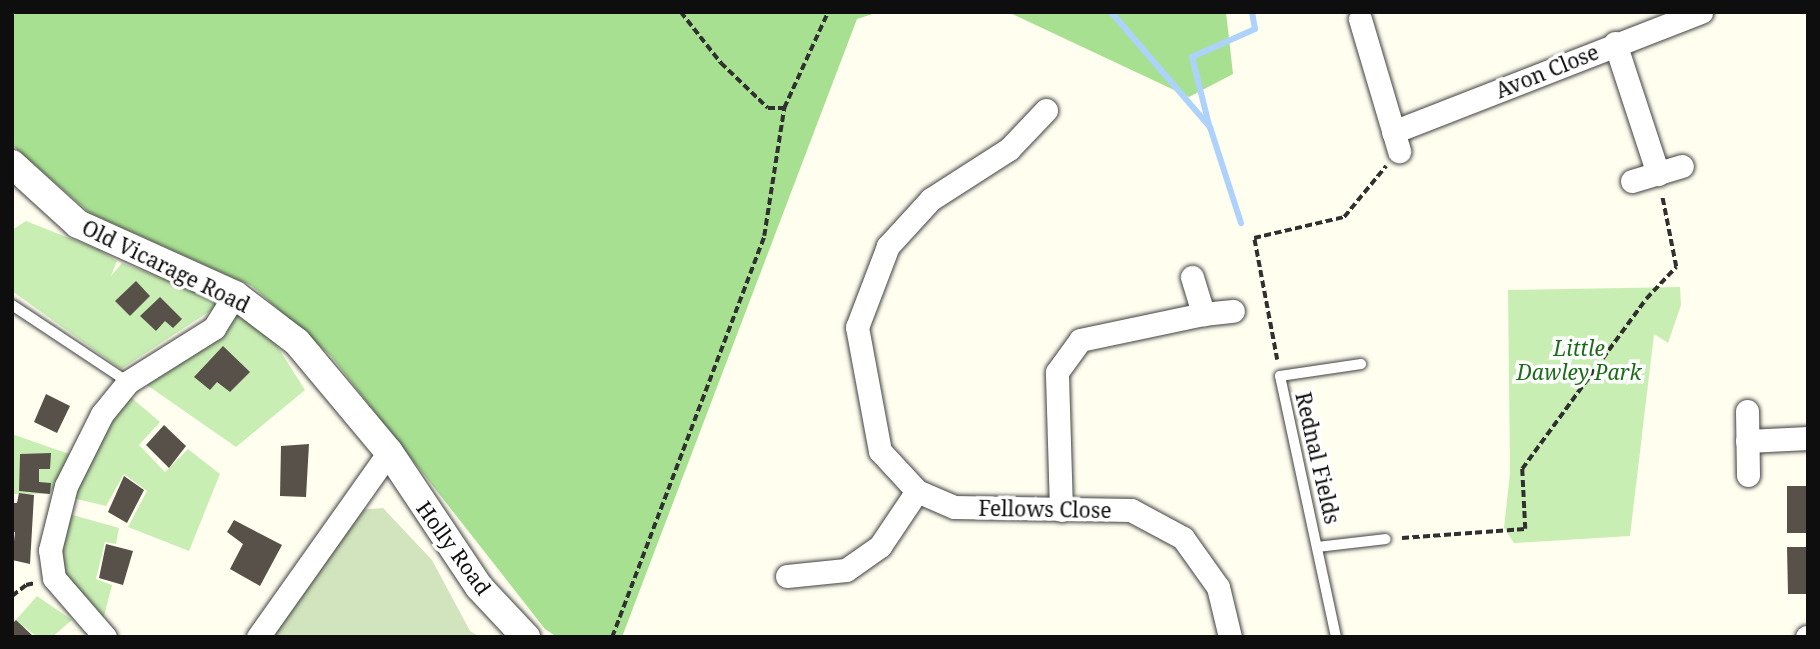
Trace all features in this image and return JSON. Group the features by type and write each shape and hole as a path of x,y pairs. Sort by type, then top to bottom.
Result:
{"street":[{"name":"Avon Close","path":"1396,141 1615,43 1701,12"},
{"path":"1360,19 1396,141"},
{"path":"1615,43 1658,174"},
{"name":"Fellows Close","path":"1046,110 1009,149 930,200 888,246 857,327 880,451 918,491 954,507 1131,510 1183,538 1217,587 1230,637"},
{"name":"Old Vicarage Road","path":"12,164 79,224 235,295 298,342 389,452"},
{"path":"1632,181 1682,166"},
{"path":"1192,277 1203,314"},
{"path":"104,637 54,578 50,550 66,486 102,414 128,382 214,328 235,295"},
{"path":"1061,510 1057,372 1080,340 1203,314 1233,312"},
{"path":"1747,411 1748,475"},
{"path":"1747,441 1808,438"},
{"path":"258,637 389,452"},
{"name":"Holly Road","path":"389,452 479,587 526,637"},
{"path":"788,576 846,570 880,546 918,491"}],"lane":[{"path":"12,305 128,382"},
{"name":"Rednal Fields","path":"1336,637 1280,376 1362,364"},
{"name":"Rednal Fields","path":"1318,548 1387,539"}],"path":[{"path":"681,12 721,62 768,108 784,108"},
{"path":"612,637 764,236 784,108 828,12"},
{"path":"1280,376 1254,238 1345,217 1396,141"},
{"path":"1387,539 1525,529 1522,468 1646,299 1676,267 1658,174"}],"green space":[{"path":"12,12 879,12 857,19 622,637 557,637 545,629 331,356 252,286 90,213 12,145"},
{"path":"1008,12 1226,12 1233,74 1189,97"},
{"path":"26,221 99,250 117,261 111,276 122,263 224,302 121,369 12,291 12,230"},
{"name":"Little Dawley Park","path":"1680,287 1681,305 1668,343 1654,334 1630,536 1514,543 1504,528 1510,473 1508,290"},
{"path":"234,307 258,316 305,390 236,447 144,383"},
{"path":"127,394 160,422 139,445 165,472 188,449 220,474 189,551 128,527 147,491 124,474 106,506 68,497 85,461"},
{"path":"12,434 72,455 50,494 12,494"},
{"path":"383,508 432,560 470,631 480,637 272,637 356,510"},
{"path":"62,512 119,528 116,544 105,542 96,579 112,585 103,620 67,579 54,549"},
{"path":"37,596 72,620 52,637 37,637 16,620"}],"building":[{"path":"136,281 150,296 130,316 115,301"},
{"path":"160,297 182,319 173,328 165,321 156,331 140,316"},
{"path":"223,346 250,372 230,392 217,382 210,390 194,377"},
{"path":"46,394 70,406 57,433 34,422"},
{"path":"164,425 186,446 169,468 146,445"},
{"path":"309,444 306,497 280,496 281,446"},
{"path":"51,453 50,469 39,469 39,482 51,483 50,494 19,491 20,454"},
{"path":"124,476 144,490 127,523 108,512"},
{"path":"1787,486 1808,486 1808,533 1787,533"},
{"path":"19,493 34,495 30,564 12,560 15,532 12,531 12,503 17,503"},
{"path":"234,520 282,545 260,586 230,569 243,544 227,532"},
{"path":"106,544 133,551 123,585 99,578"},
{"path":"1787,547 1808,547 1808,594 1788,594"},
{"path":"16,620 34,637 12,637 12,624"}],"waterway":[{"path":"1111,12 1210,127 1241,223"},
{"path":"1209,125 1192,57 1255,29 1252,12"}]}
